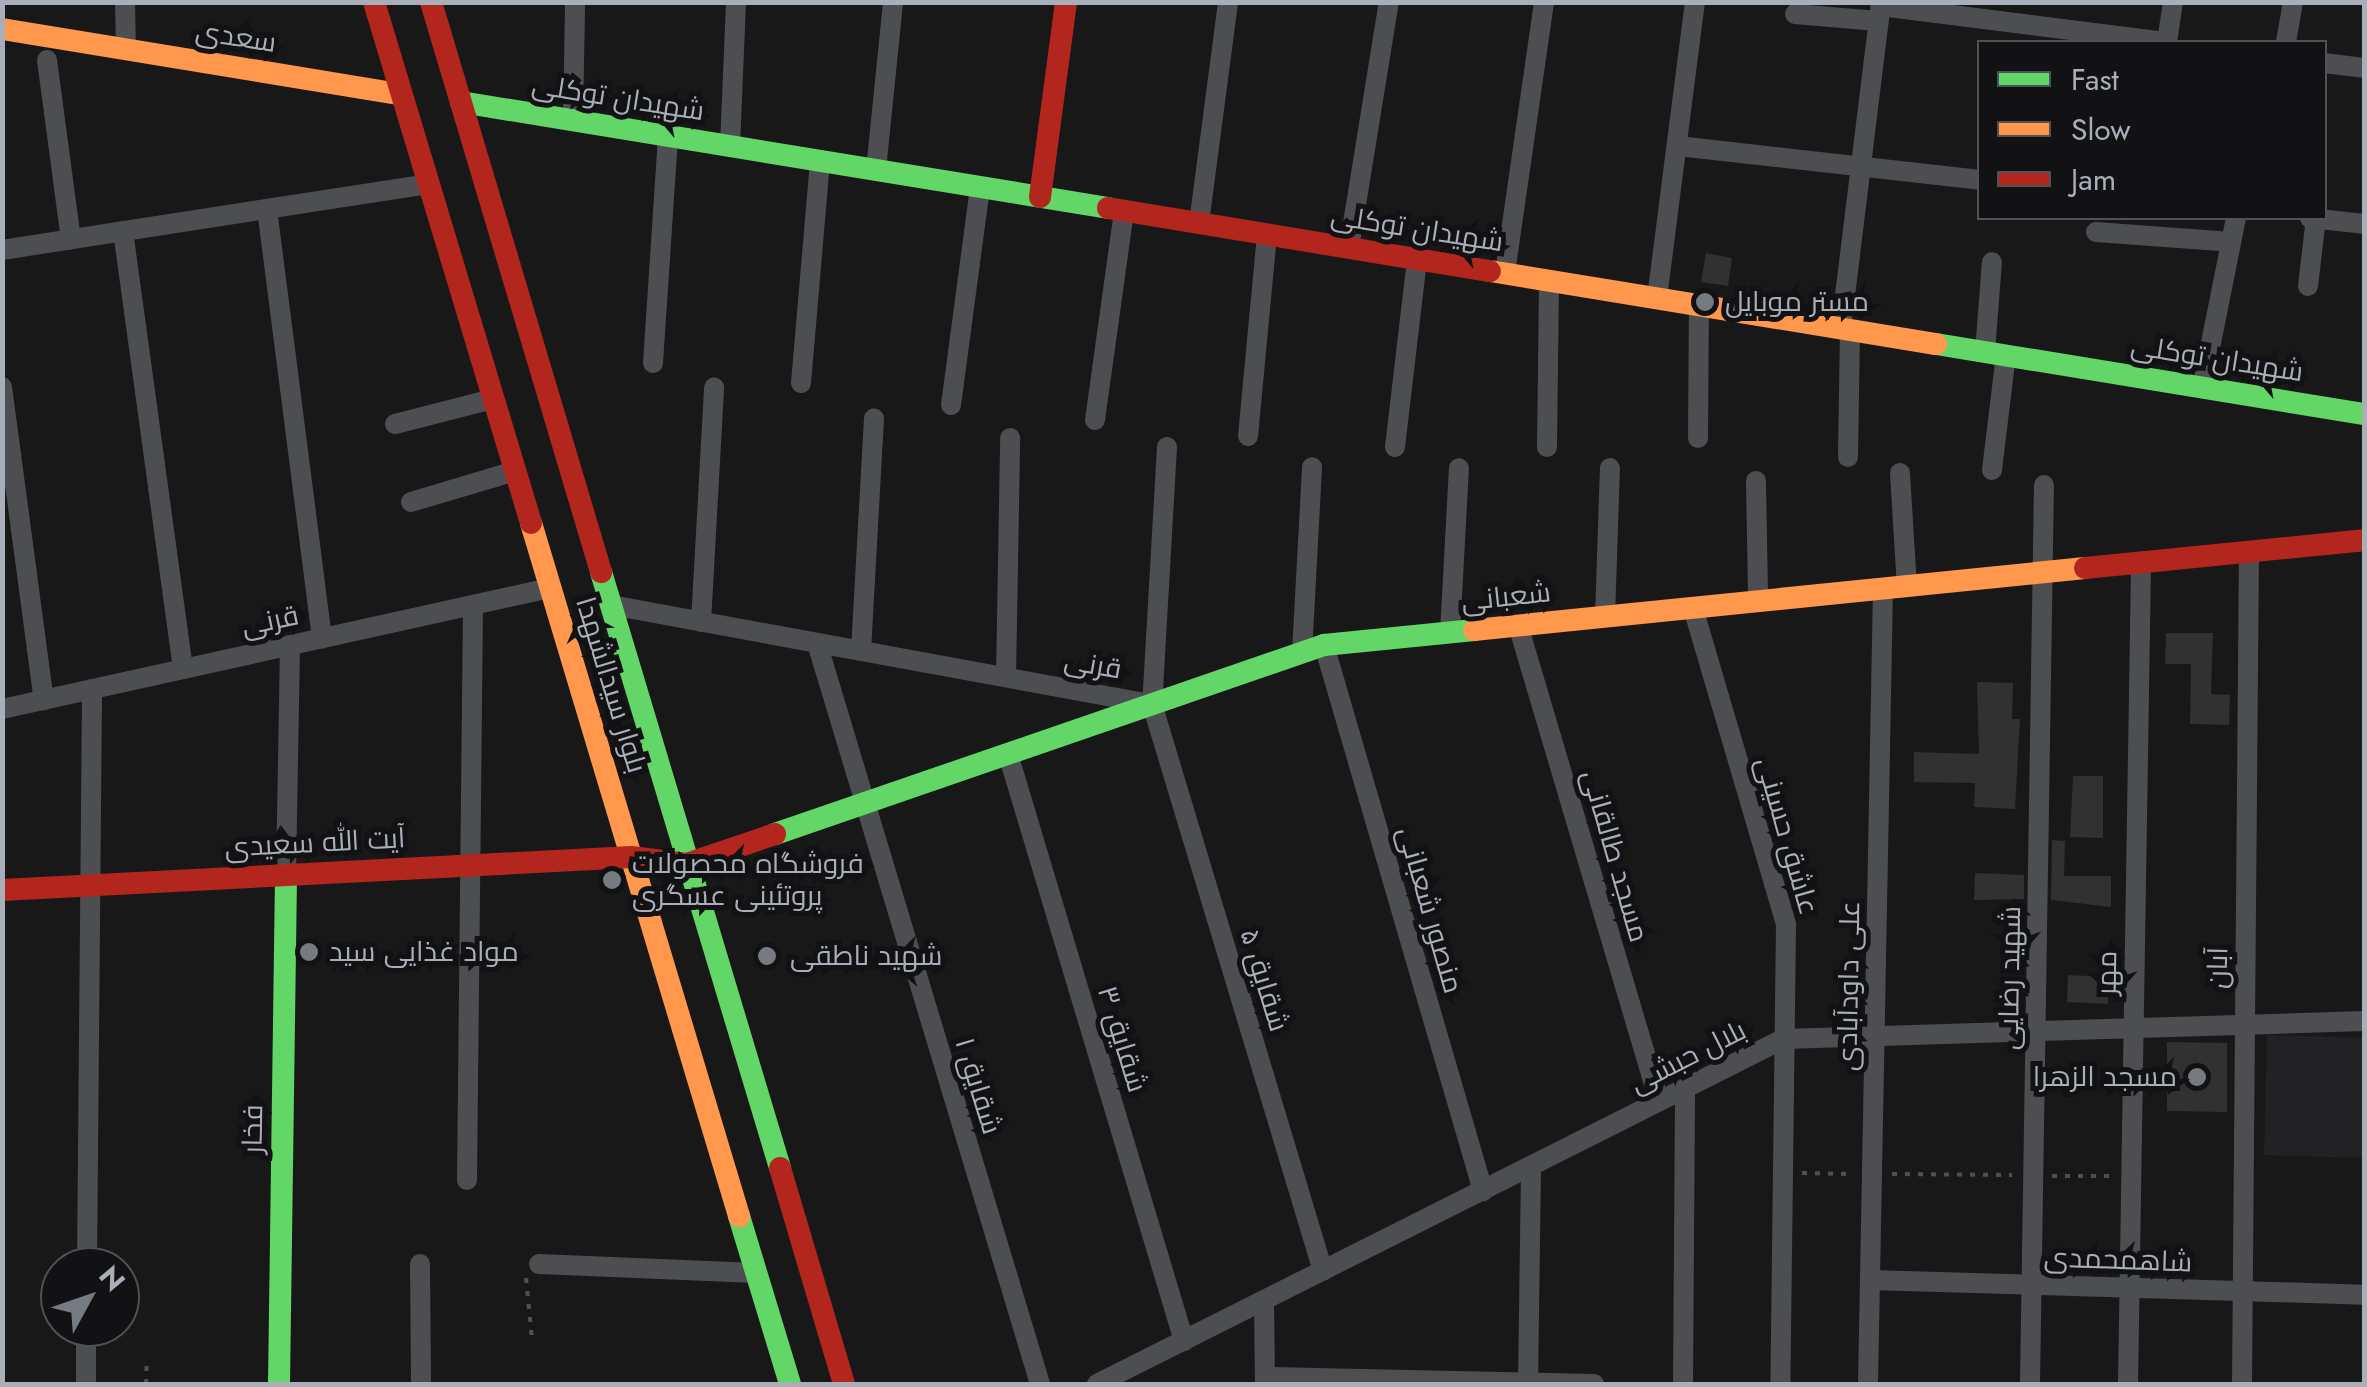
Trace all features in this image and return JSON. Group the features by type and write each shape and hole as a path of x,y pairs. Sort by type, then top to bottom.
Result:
{"street":[{"path":"126,2 126,49"},
{"name":"بلوار سیدالشهدا","path":"374,2 790,1384"},
{"name":"بلوار سیدالشهدا","path":"431,2 844,1384"},
{"path":"572,121 575,2"},
{"path":"730,146 736,2"},
{"path":"876,170 893,2"},
{"path":"1040,197 1066,2"},
{"path":"1199,223 1228,2"},
{"path":"1350,248 1389,2"},
{"path":"1506,274 1544,2"},
{"path":"1656,298 1694,2"},
{"path":"2166,40 2172,2"},
{"path":"2286,40 2293,2"},
{"path":"1795,14 1880,10 2014,13 2156,40"},
{"path":"1848,457 1846,329 1880,10"},
{"name":"سعدی","path":"2,29 401,94"},
{"path":"47,60 71,240"},
{"path":"2327,63 2364,68"},
{"name":"شهیدان توکلی","path":"461,102 2364,414"},
{"path":"653,363 668,136"},
{"path":"1678,146 1977,180"},
{"path":"801,384 820,161"},
{"path":"2,250 428,184"},
{"path":"951,405 980,187"},
{"path":"267,209 322,638"},
{"path":"1095,420 1124,211"},
{"path":"2202,388 2236,220"},
{"path":"2308,286 2313,220"},
{"path":"2327,220 2364,224"},
{"path":"123,232 183,669"},
{"path":"2096,232 2231,242"},
{"path":"1248,436 1268,234"},
{"path":"1395,448 1418,259"},
{"path":"1992,262 1992,470"},
{"path":"1546,448 1549,280"},
{"path":"1698,438 1699,305"},
{"path":"2,387 44,700"},
{"path":"701,622 714,387"},
{"path":"395,424 493,399"},
{"path":"861,651 874,418"},
{"path":"1006,678 1010,438"},
{"path":"1152,704 1167,448"},
{"name":"منصور شعبانی","path":"1312,466 1313,649 1483,1190"},
{"path":"1450,632 1459,468"},
{"path":"1605,616 1610,468"},
{"path":"411,502 515,471"},
{"name":"علی داودآبادی","path":"1868,1384 1875,1036 1900,473"},
{"path":"1756,481 1758,601"},
{"name":"شهید رضایی","path":"2030,1384 2044,485"},
{"name":"شعبانی","path":"688,864 1313,649 2364,540"},
{"name":"آبان","path":"2242,1384 2249,551"},
{"name":"مهر","path":"2128,1384 2141,562"},
{"path":"550,588 611,605"},
{"name":"قرنی","path":"2,709 550,588"},
{"path":"467,1180 473,605"},
{"name":"قرنی","path":"611,605 1152,704"},
{"name":"عاشق حسینی","path":"1693,608 1786,925 1780,1384"},
{"name":"مسجد طالقانی","path":"1518,626 1660,1102"},
{"name":"شقایق ۱","path":"817,643 1040,1384"},
{"path":"286,875 290,645"},
{"path":"87,1247 92,689"},
{"name":"شقایق ۵","path":"1152,704 1324,1271"},
{"name":"شقایق ۳","path":"1008,754 1184,1341"},
{"name":"آیت الله سعیدی","path":"2,890 631,857 688,864"},
{"name":"فخار","path":"279,1384 286,875"},
{"name":"بلال حبشی","path":"1098,1384 1783,1040 2364,1021"},
{"path":"1684,1089 1684,1384"},
{"path":"1528,1384 1531,1166"},
{"path":"420,1264 421,1384"},
{"path":"539,1264 756,1273"},
{"name":"شاهمحمدی","path":"1870,1280 2364,1295"},
{"path":"1264,1301 1265,1381 1594,1384"},
{"path":"86,1347 86,1384"}],"path":[{"path":"1782,1172 2131,1176"},
{"path":"532,1340 526,1278 539,1264"},
{"path":"146,1361 146,1384"}],"shaded area":[{"path":"2267,1035 2364,1038 2364,1158 2264,1155"}],"building":[{"path":"1706,253 1732,258 1728,286 1701,282"},
{"path":"2166,633 2213,633 2211,694 2230,695 2229,725 2190,724 2191,664 2165,664"},
{"path":"1977,682 2013,683 2012,719 2020,719 2015,809 1974,807 1975,783 1914,782 1914,752 1979,754"},
{"path":"2073,776 2103,776 2103,838 2070,837"},
{"path":"2052,840 2065,841 2064,876 2111,876 2111,907 2051,900"},
{"path":"1975,873 2024,875 2024,899 1974,900"},
{"path":"2068,975 2109,977 2108,1004 2067,1002"},
{"name":"مسجد الزهرا","path":"2167,1042 2227,1043 2227,1112 2167,1111"}],"traffic: fast":[{"path":"461,102 1108,208"},
{"path":"1936,344 2364,414"},
{"path":"601,572 780,1168"},
{"path":"775,834 1324,645 1474,630"},
{"path":"279,1384 286,875"},
{"path":"739,1216 790,1384"}],"traffic: slow":[{"path":"2,29 401,94"},
{"path":"1490,271 1936,344"},
{"path":"531,523 739,1216"},
{"path":"1474,630 2085,568"}],"traffic: jam":[{"path":"374,2 531,523"},
{"path":"431,2 601,572"},
{"path":"1040,197 1066,2"},
{"path":"1108,208 1490,271"},
{"path":"2085,568 2364,540"},
{"path":"2,890 631,857 687,864 775,834"},
{"path":"780,1168 844,1384"}],"place":[{"name":"مستر موبایل","path":"1705,302"},
{"name":"فروشگاه محصولات پروتئینی عسگری","path":"612,880"},
{"name":"مواد غذایی سید","path":"309,952"},
{"name":"شهید ناطقی","path":"767,956"},
{"name":"مسجد الزهرا","path":"2197,1077"}]}
